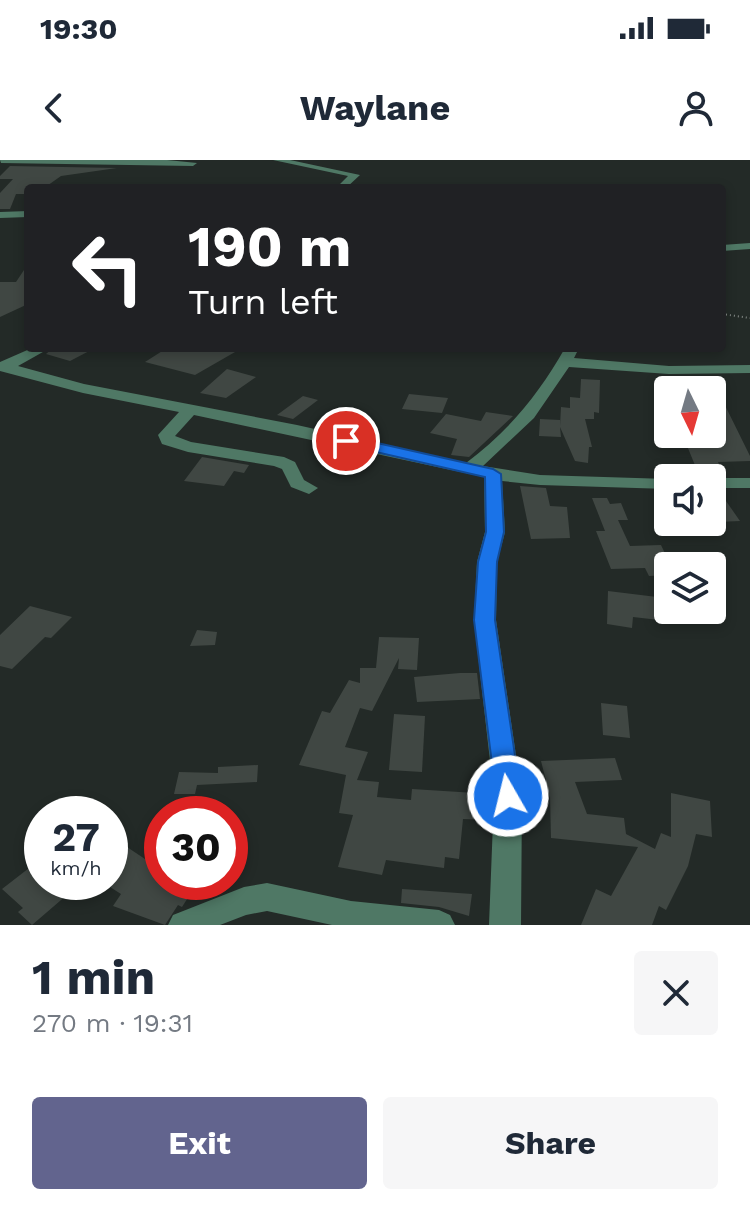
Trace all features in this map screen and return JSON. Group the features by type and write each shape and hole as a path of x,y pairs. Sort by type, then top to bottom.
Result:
{"street":[{"path":"1,160 193,163"},
{"path":"277,160 355,175 345,184"},
{"path":"0,215 24,214"},
{"path":"726,248 750,246"},
{"path":"3,367 35,352"},
{"path":"470,468 488,456 526,420 569,355 669,370 750,369"},
{"path":"3,367 83,388 493,474 549,481 654,484"},
{"path":"190,409 169,429 166,435 168,440 188,447 278,461 289,466 297,483 309,488"},
{"path":"493,474 495,532 487,562 485,620 508,796 505,925"},
{"path":"726,483 750,483"},
{"path":"184,925 244,901 267,897 351,915 439,925"}],"path":[{"path":"726,315 750,318"}],"building":[{"path":"10,166 117,168 61,176 50,184 24,184 24,194 16,194 10,209 0,209 0,193 13,179 0,179"},
{"path":"24,270 24,306 0,317 0,282 16,282"},
{"path":"48,352 87,352 70,361 46,354"},
{"path":"161,352 235,352 195,375 145,362"},
{"path":"227,369 256,377 226,398 200,393"},
{"path":"581,379 600,380 599,413 594,412 594,419 585,419 592,447 589,447 588,463 575,461 560,427 561,437 539,436 540,419 560,420 560,426 561,407 570,408 570,397 580,398"},
{"path":"409,394 448,398 442,413 402,409"},
{"path":"303,396 318,400 293,419 277,415"},
{"path":"726,407 750,461 694,464 688,448 726,448"},
{"path":"486,412 513,416 469,457 451,455 457,439 430,433 446,414 481,421"},
{"path":"202,457 249,465 244,473 234,471 224,486 184,481"},
{"path":"520,486 546,488 550,506 567,507 570,538 531,539"},
{"path":"592,498 607,498 610,504 621,503 628,520 618,520 630,546 661,545 664,552 654,552 654,576 649,576 645,568 611,569 596,531 605,531"},
{"path":"726,501 740,521 726,522"},
{"path":"608,591 654,597 654,619 633,617 632,628 607,624"},
{"path":"30,606 72,617 51,638 45,637 12,669 0,666 0,635"},
{"path":"197,630 217,632 215,645 190,646"},
{"path":"379,637 419,638 417,670 398,669 399,658 372,711 360,708 345,747 368,752 357,780 379,782 377,797 411,800 412,789 491,794 490,820 463,819 459,859 445,857 444,868 386,860 382,875 338,867 353,815 339,813 346,775 299,765 322,711 330,713 349,680 360,683 360,668 376,668"},
{"path":"477,673 480,699 417,702 414,677"},
{"path":"601,703 627,706 630,738 603,735"},
{"path":"394,714 425,716 422,772 389,770"},
{"path":"615,758 622,780 575,782 587,814 624,818 626,834 655,849 661,833 671,837 671,793 710,801 712,837 696,834 688,866 666,910 659,906 652,925 581,925 596,889 611,896 638,847 551,838 550,796 541,761"},
{"path":"258,765 257,782 197,785 195,794 174,794 179,772 218,773 218,767"},
{"path":"128,848 144,858 144,900 186,900 182,907 178,905 165,925 113,906 117,900 128,900"},
{"path":"24,872 24,900 61,900 32,925 18,912 23,908 2,889"},
{"path":"402,889 472,894 469,916 439,907 401,903"}],"route":[{"path":"346,441 493,474 495,532 487,562 485,620 508,796"}]}
